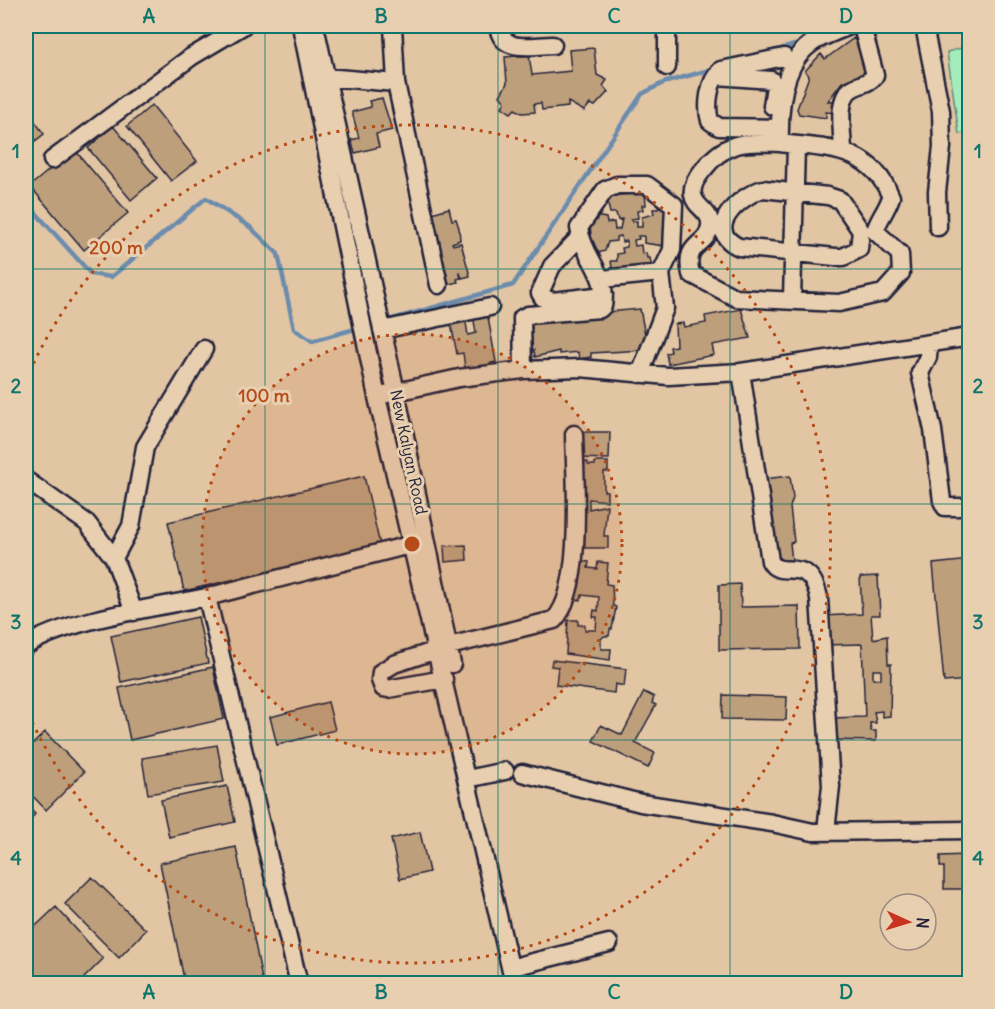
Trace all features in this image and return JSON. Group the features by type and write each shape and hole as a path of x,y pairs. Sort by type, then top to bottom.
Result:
{"street":[{"path":"52,160 191,57 243,26"},
{"name":"New Kalyan Road","path":"301,26 382,330 396,392 420,542 471,778 515,972 525,984"},
{"name":"New Kalyan Road","path":"315,26 326,77 336,164 377,397 420,542"},
{"path":"393,26 393,63 396,83 439,285"},
{"path":"498,26 502,39 506,43 515,46 553,45"},
{"path":"667,26 667,68"},
{"path":"924,26 941,111 942,147 937,192 938,226"},
{"path":"781,136 783,95 789,76 801,54 812,43 857,30 875,75 872,79 849,91 843,102 843,151"},
{"path":"781,136 739,143 726,147 714,155 696,178 692,194 695,201 726,238 739,247 843,257 859,249 868,231 887,209 891,197 888,188 874,168 857,156 843,151 781,136 714,125 708,114 715,76 728,68 784,57"},
{"path":"715,76 774,82 781,136 794,192 792,300"},
{"path":"326,77 396,83"},
{"path":"523,370 522,318 528,315 600,309 603,306 603,287 580,237 579,228 583,220 605,190 617,185 647,185 670,201 675,212 672,250 662,273 665,309 640,374"},
{"path":"763,189 794,192 828,196 840,200 868,231 900,254 901,273 883,293 839,303 736,297 691,274 688,260 692,251 747,194 763,189"},
{"path":"580,237 552,266 541,285 540,293 543,298 553,301 662,273"},
{"path":"382,330 490,307"},
{"path":"377,397 459,378 523,370 580,368 668,376 741,372 969,338"},
{"path":"929,344 928,357 920,372 933,430 942,501 945,507 969,507"},
{"path":"114,558 131,526 145,447 204,349"},
{"path":"741,372 770,561 778,568 807,572 812,577 819,598 831,776 826,831"},
{"path":"444,679 388,689 383,688 380,680 381,672 388,667 443,647 554,620 563,611 571,580 576,502 574,434"},
{"path":"26,480 87,523 114,558 134,612"},
{"path":"26,646 40,636 134,612 207,597 420,542"},
{"path":"207,597 299,984"},
{"name":"New Kalyan Road","path":"443,647 444,679 471,778"},
{"path":"471,778 505,771"},
{"path":"522,773 641,803 772,823 813,832 969,830"},
{"path":"515,972 609,943"}],"green space":[{"path":"969,46 969,132 959,134 947,52"}],"building":[{"path":"854,38 868,71 842,82 828,101 835,101 835,113 826,112 826,118 799,114 797,109 809,76 805,71 821,54 825,59"},
{"path":"594,48 597,75 607,80 603,86 608,92 595,106 590,104 584,111 568,102 568,107 542,110 541,103 534,104 535,112 522,113 515,109 511,113 502,107 505,102 500,96 507,83 505,57 529,55 532,75 571,71 569,50"},
{"path":"382,98 392,130 376,134 379,147 355,153 351,140 359,138 352,112 371,107 369,101"},
{"path":"152,105 197,161 171,181 127,126"},
{"path":"26,109 44,134 26,148"},
{"path":"113,126 157,178 131,200 88,148"},
{"path":"74,149 128,213 84,250 30,186"},
{"path":"645,193 646,205 642,205 643,210 637,211 638,218 631,219 632,222 637,221 637,227 642,227 642,217 654,214 653,209 668,206 664,249 664,246 644,243 644,236 638,236 639,239 634,240 635,246 641,245 642,254 646,253 647,258 650,258 652,269 613,274 611,261 617,261 617,254 623,253 622,248 627,247 627,241 622,242 621,236 616,237 616,241 608,242 605,251 593,255 589,215 606,218 607,223 614,222 615,230 620,229 622,219 618,220 616,213 610,213 606,196"},
{"path":"449,208 452,220 456,219 459,228 460,240 452,243 453,245 461,243 470,276 462,278 459,271 461,278 457,279 458,282 449,284 432,213"},
{"path":"640,309 646,340 643,340 644,350 591,353 591,357 579,359 578,352 559,354 559,351 535,357 534,350 528,351 527,329 532,328 531,319"},
{"path":"741,309 750,338 712,345 714,355 668,364 666,353 671,352 670,347 676,346 675,324 683,323 684,327 706,323 705,316"},
{"path":"487,312 496,362 491,363 493,369 473,372 472,367 465,368 463,353 457,354 450,319 465,317 468,335 476,333 473,315"},
{"path":"578,432 610,432 609,459 578,458"},
{"path":"577,462 588,462 588,465 595,465 595,462 608,462 608,472 604,472 604,491 607,491 607,501 589,499 589,509 607,505 604,536 608,536 608,548 578,548"},
{"path":"364,476 380,545 184,591 168,522"},
{"path":"790,476 793,498 790,507 794,542 790,543 792,561 774,563 763,479"},
{"path":"466,545 467,560 445,562 444,546"},
{"path":"970,560 970,680 944,682 933,564"},
{"path":"579,561 589,562 588,568 597,569 598,562 608,563 606,584 612,585 613,606 616,607 612,629 610,629 609,636 601,639 601,649 611,649 610,660 566,654 568,620 578,620 578,625 585,625 585,630 596,630 597,617 593,617 594,610 598,611 599,597 582,595 581,600 572,599"},
{"path":"878,576 880,615 871,615 873,639 887,636 888,664 891,664 890,716 882,717 882,711 874,712 876,723 870,723 871,731 876,731 876,741 830,740 830,732 836,732 836,726 830,726 829,718 865,717 862,644 824,645 823,616 862,614 860,577","holes":["873,670 881,670 881,679 873,679"]},
{"path":"740,584 741,607 799,606 800,649 719,650 719,585"},
{"path":"198,617 208,663 121,682 111,636"},
{"path":"552,660 626,669 624,686 615,684 614,693 556,685 558,667 551,666"},
{"path":"213,667 224,719 130,740 119,688"},
{"path":"644,692 654,697 652,703 656,705 635,743 655,753 648,768 593,741 601,725 622,735"},
{"path":"723,695 787,697 786,720 722,719"},
{"path":"328,702 335,730 277,745 270,717"},
{"path":"45,732 84,772 46,810 26,789 26,751"},
{"path":"217,745 224,782 148,794 142,758"},
{"path":"227,786 235,822 169,837 161,800"},
{"path":"26,805 35,814 27,824 26,822"},
{"path":"420,832 429,872 400,879 391,839"},
{"path":"236,847 263,984 185,984 160,863"},
{"path":"967,855 967,889 944,889 944,867 940,867 940,856"},
{"path":"92,877 146,930 119,958 65,904"},
{"path":"56,907 103,959 78,984 26,984 26,935"}],"waterway":[{"path":"964,26 970,28"},
{"path":"770,52 795,45"},
{"path":"389,320 513,285 642,94 663,83 716,68"},
{"path":"26,202 91,274 111,277 206,198 250,227 278,254 294,329 312,341 355,329"}]}
